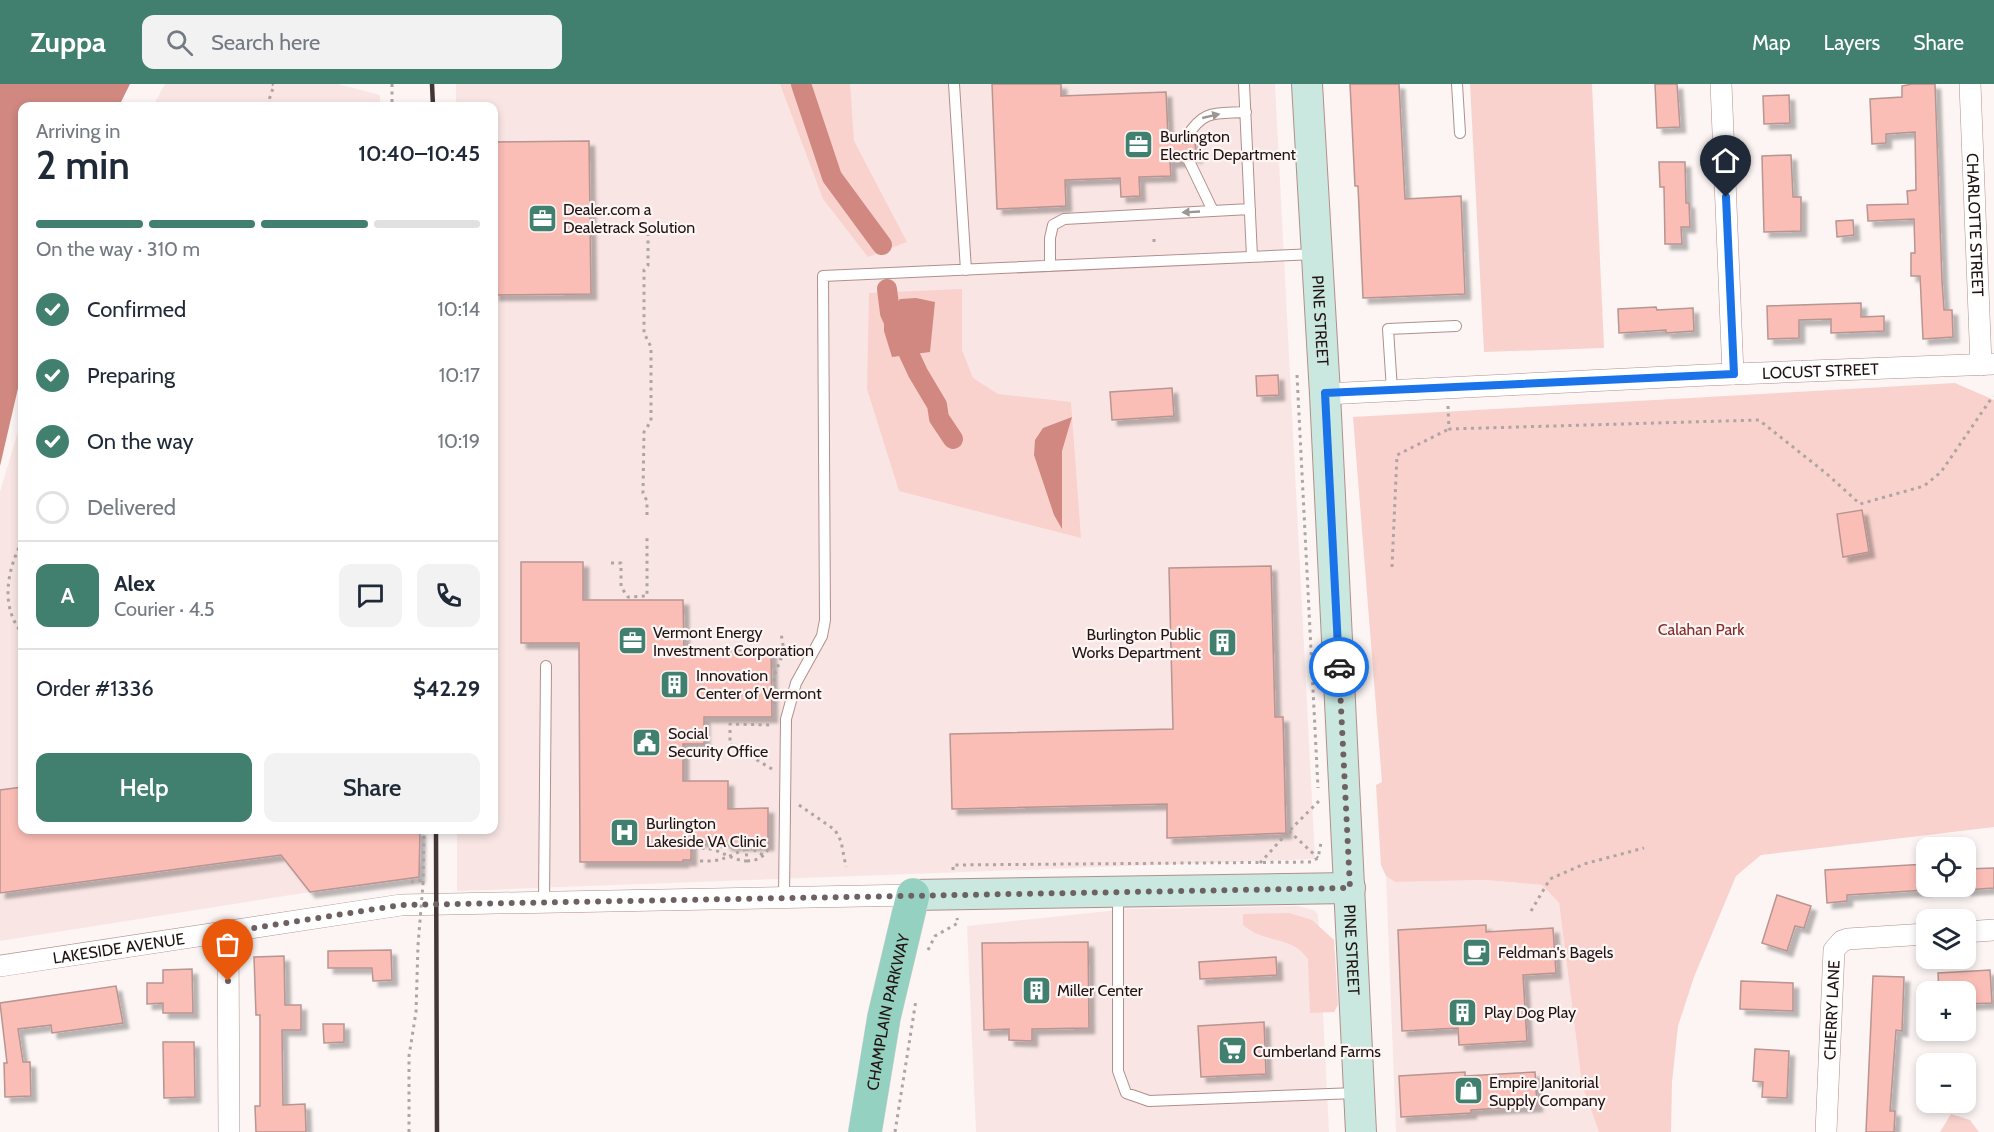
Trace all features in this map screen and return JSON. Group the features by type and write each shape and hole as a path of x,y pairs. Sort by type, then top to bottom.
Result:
{"main road":[{"name":"PINE STREET","path":"1307,84 1362,1132"},
{"name":"LAKESIDE AVENUE","path":"913,895 954,880 1118,892 1350,888"},
{"name":"CHAMPLAIN PARKWAY","path":"865,1132 884,1017 913,895"}],"street":[{"path":"1720,84 1734,374"},
{"name":"CHARLOTTE STREET","path":"1970,84 1988,364"},
{"name":"LOCUST STREET","path":"1325,393 1988,364"},
{"name":"LAKESIDE AVENUE","path":"0,966 401,905 913,895"},
{"path":"1976,931 1994,930"},
{"path":"228,932 229,1132"},
{"name":"CHERRY LANE","path":"1826,1132 1834,950 1842,941 1848,939 1916,935"}],"lane":[{"path":"954,84 966,270"},
{"path":"1244,84 1252,257"},
{"path":"1457,84 1460,133"},
{"path":"1187,137 1195,123 1203,117 1213,114 1246,112"},
{"path":"1189,161 1193,174 1213,211"},
{"path":"1050,266 1050,237 1053,225 1064,219 1250,209"},
{"path":"784,897 785,727 796,683 822,636 825,620 823,276 1317,254"},
{"path":"1392,390 1388,329 1456,326"},
{"path":"544,901 546,666"},
{"path":"1118,892 1118,1071 1126,1093 1149,1101 1360,1093"}],"path":[{"path":"268,102 274,85 272,84"},
{"path":"392,84 392,102"},
{"path":"647,516 647,501 643,493 644,432 651,421 651,347 644,333 644,270 648,265 648,235"},
{"path":"1154,239 1154,246"},
{"path":"1297,375 1318,790"},
{"path":"1448,387 1449,429"},
{"path":"1392,567 1397,455 1449,429 1759,420 1827,474 1860,504 1924,486 1941,472 1993,396"},
{"path":"611,563 621,563 621,587 628,597 647,596 647,538"},
{"path":"18,550 7,582 6,600 11,618 18,628"},
{"path":"774,725 730,724 730,744 774,771"},
{"path":"785,795 835,830 841,841 846,867"},
{"path":"1260,863 1319,801 1319,813"},
{"path":"1289,831 1318,858"},
{"path":"409,1132 409,1056 416,1012 424,834"},
{"path":"926,954 935,936 958,923 954,880 1311,862 1318,858 1321,835"},
{"path":"700,861 718,862 729,856 746,849 754,849 764,855 756,861 735,860 729,856 714,848 701,848"},
{"path":"1531,911 1550,879 1584,864 1644,848"},
{"path":"746,849 747,861"},
{"path":"411,882 423,882"},
{"path":"895,1132 917,995"}],"shaded area":[{"path":"0,84 130,84 121,102 18,102 18,388 0,466"},
{"path":"165,84 338,84 380,95 380,102 155,102"},
{"path":"456,84 1275,84 1315,859 457,891 457,834 498,834 498,102 456,102"},
{"path":"916,298 935,302 930,352 892,357 884,331 884,306 895,306 900,299"},
{"path":"1072,417 1062,451 1062,529 1054,515 1034,455 1035,440 1043,428"},
{"path":"18,431 18,834 419,834 419,877 0,941 0,492"},
{"path":"1386,876 1395,882 1485,880 1542,885 1559,903 1582,1085 1599,1132 1396,1132"},
{"path":"1298,906 1314,910 1318,914 1329,1132 976,1132 967,926 1128,909"}],"green space":[{"path":"780,84 850,84 854,141 907,242 868,257 823,199"},
{"path":"1470,84 1592,84 1604,348 1484,352"},
{"path":"962,289 962,350 973,378 998,394 1071,402 1081,538 899,491 867,389 869,293"},
{"name":"Calahan Park","path":"1955,383 1994,400 1994,827 1761,855 1736,876 1694,977 1678,1026 1672,1082 1671,1132 1599,1132 1582,1085 1559,903 1542,885 1485,880 1395,882 1386,876 1381,865 1376,785 1382,782 1353,417"},
{"path":"1289,913 1312,920 1334,940 1338,1005 1334,1012 1310,1013 1308,959 1301,951 1286,943 1260,935 1243,925 1243,914"},
{"path":"1951,1114 1970,1120 1979,1132 1940,1132"}],"building":[{"name":"Burlington Electric Department","path":"992,84 1061,84 1061,96 1166,92 1168,138 1180,138 1182,143 1187,144 1195,138 1196,158 1189,154 1183,156 1182,161 1170,162 1171,176 1139,177 1140,196 1121,197 1120,178 1065,180 1066,206 997,209"},
{"path":"1350,84 1399,84 1405,199 1461,196 1465,294 1363,298 1358,186 1355,186"},
{"path":"1655,84 1677,84 1680,127 1657,128"},
{"path":"1935,84 1944,310 1952,310 1953,337 1923,339 1920,276 1911,276 1911,253 1915,253 1914,219 1868,221 1867,205 1908,204 1907,191 1916,190 1915,132 1886,134 1886,143 1872,144 1870,99 1902,97 1902,86"},
{"path":"1789,95 1790,123 1764,124 1763,96"},
{"name":"Dealer.com a Dealetrack Solution","path":"589,141 591,294 498,295 498,142"},
{"path":"1791,155 1793,197 1801,197 1801,231 1764,232 1762,156"},
{"path":"1659,162 1685,162 1686,203 1689,203 1690,227 1681,227 1682,244 1665,244 1664,187 1660,187"},
{"path":"1853,220 1854,235 1837,237 1836,221"},
{"path":"1861,303 1861,317 1884,316 1884,331 1831,333 1831,319 1799,320 1799,338 1768,339 1767,306"},
{"path":"1656,307 1657,310 1693,308 1694,331 1619,333 1618,309"},
{"path":"1278,375 1279,395 1257,396 1256,376"},
{"path":"1172,388 1174,416 1112,420 1110,392"},
{"path":"1862,510 1869,552 1843,557 1837,514"},
{"name":"Innovation Center of Vermont","path":"521,562 583,562 583,600 683,600 684,651 771,650 772,717 704,717 704,744 683,744 683,781 728,781 728,809 768,808 768,845 726,845 726,841 691,841 691,860 683,860 683,862 580,862 579,643 521,643"},
{"name":"Burlington Public Works Department","path":"1271,566 1275,717 1283,717 1286,833 1167,838 1167,804 952,809 950,734 1173,729 1169,568"},
{"path":"18,788 18,834 420,834 419,877 310,892 281,855 0,893 0,790"},
{"path":"1916,865 1916,891 1847,895 1847,901 1827,903 1825,870"},
{"path":"1994,868 1994,888 1976,889 1976,869"},
{"path":"1777,895 1811,906 1804,928 1795,926 1787,951 1762,943"},
{"path":"1486,925 1486,932 1553,928 1556,973 1523,975 1527,1041 1459,1045 1458,1028 1402,1031 1398,930"},
{"name":"Miller Center","path":"1088,942 1089,1028 1032,1029 1032,1041 1009,1040 1009,1029 984,1030 982,943"},
{"path":"391,950 392,980 373,981 372,968 328,968 328,951"},
{"path":"284,956 285,1005 301,1005 301,1030 282,1030 283,1105 305,1104 306,1132 256,1132 255,1106 260,1106 260,1015 256,1015 254,957"},
{"path":"1276,957 1277,975 1200,979 1199,962"},
{"path":"192,969 193,1013 163,1013 163,1003 147,1004 147,983 163,983 163,970"},
{"path":"1990,970 1992,1003 1976,1004 1976,981 1938,981 1938,973"},
{"path":"1873,976 1904,977 1902,1031 1896,1030 1890,1111 1895,1111 1894,1132 1866,1132"},
{"path":"1741,981 1793,983 1793,1011 1740,1009"},
{"path":"116,986 123,1023 52,1033 51,1025 18,1029 23,1062 30,1062 31,1096 5,1097 4,1063 7,1063 0,1003"},
{"name":"Cumberland Farms","path":"1264,1022 1266,1074 1201,1077 1198,1026"},
{"path":"323,1024 344,1024 344,1042 324,1043"},
{"path":"163,1042 194,1042 195,1097 164,1098"},
{"path":"1755,1049 1789,1051 1787,1098 1762,1097 1763,1082 1753,1081"},
{"name":"Empire Janitorial Supply Company","path":"1465,1072 1465,1076 1535,1072 1537,1106 1401,1117 1399,1076"}],"waterway":[{"path":"801,84 832,177 882,245"},
{"path":"887,289 890,313 918,373 937,405 939,418 953,439"}],"railway":[{"path":"432,84 433,102"},
{"path":"436,834 437,1132"}],"way so far":[{"path":"228,981 228,932 401,905 1350,888 1339,667"}],"place":[{"name":"Burlington Electric Department","path":"1139,145"},
{"name":"Dealer.com a Dealetrack Solution","path":"542,218"},
{"name":"Vermont Energy Investment Corporation","path":"632,641"},
{"name":"Burlington Public Works Department","path":"1222,643"},
{"name":"Innovation Center of Vermont","path":"675,684"},
{"name":"Social Security Office","path":"647,742"},
{"name":"Burlington Lakeside VA Clinic","path":"625,832"},
{"name":"Feldman's Bagels","path":"1477,952"},
{"name":"Miller Center","path":"1036,990"},
{"name":"Play Dog Play","path":"1463,1012"},
{"name":"Cumberland Farms","path":"1232,1051"},
{"name":"Empire Janitorial Supply Company","path":"1468,1091"}],"route":[{"path":"1339,667 1325,393 1734,374 1726,197"}]}
